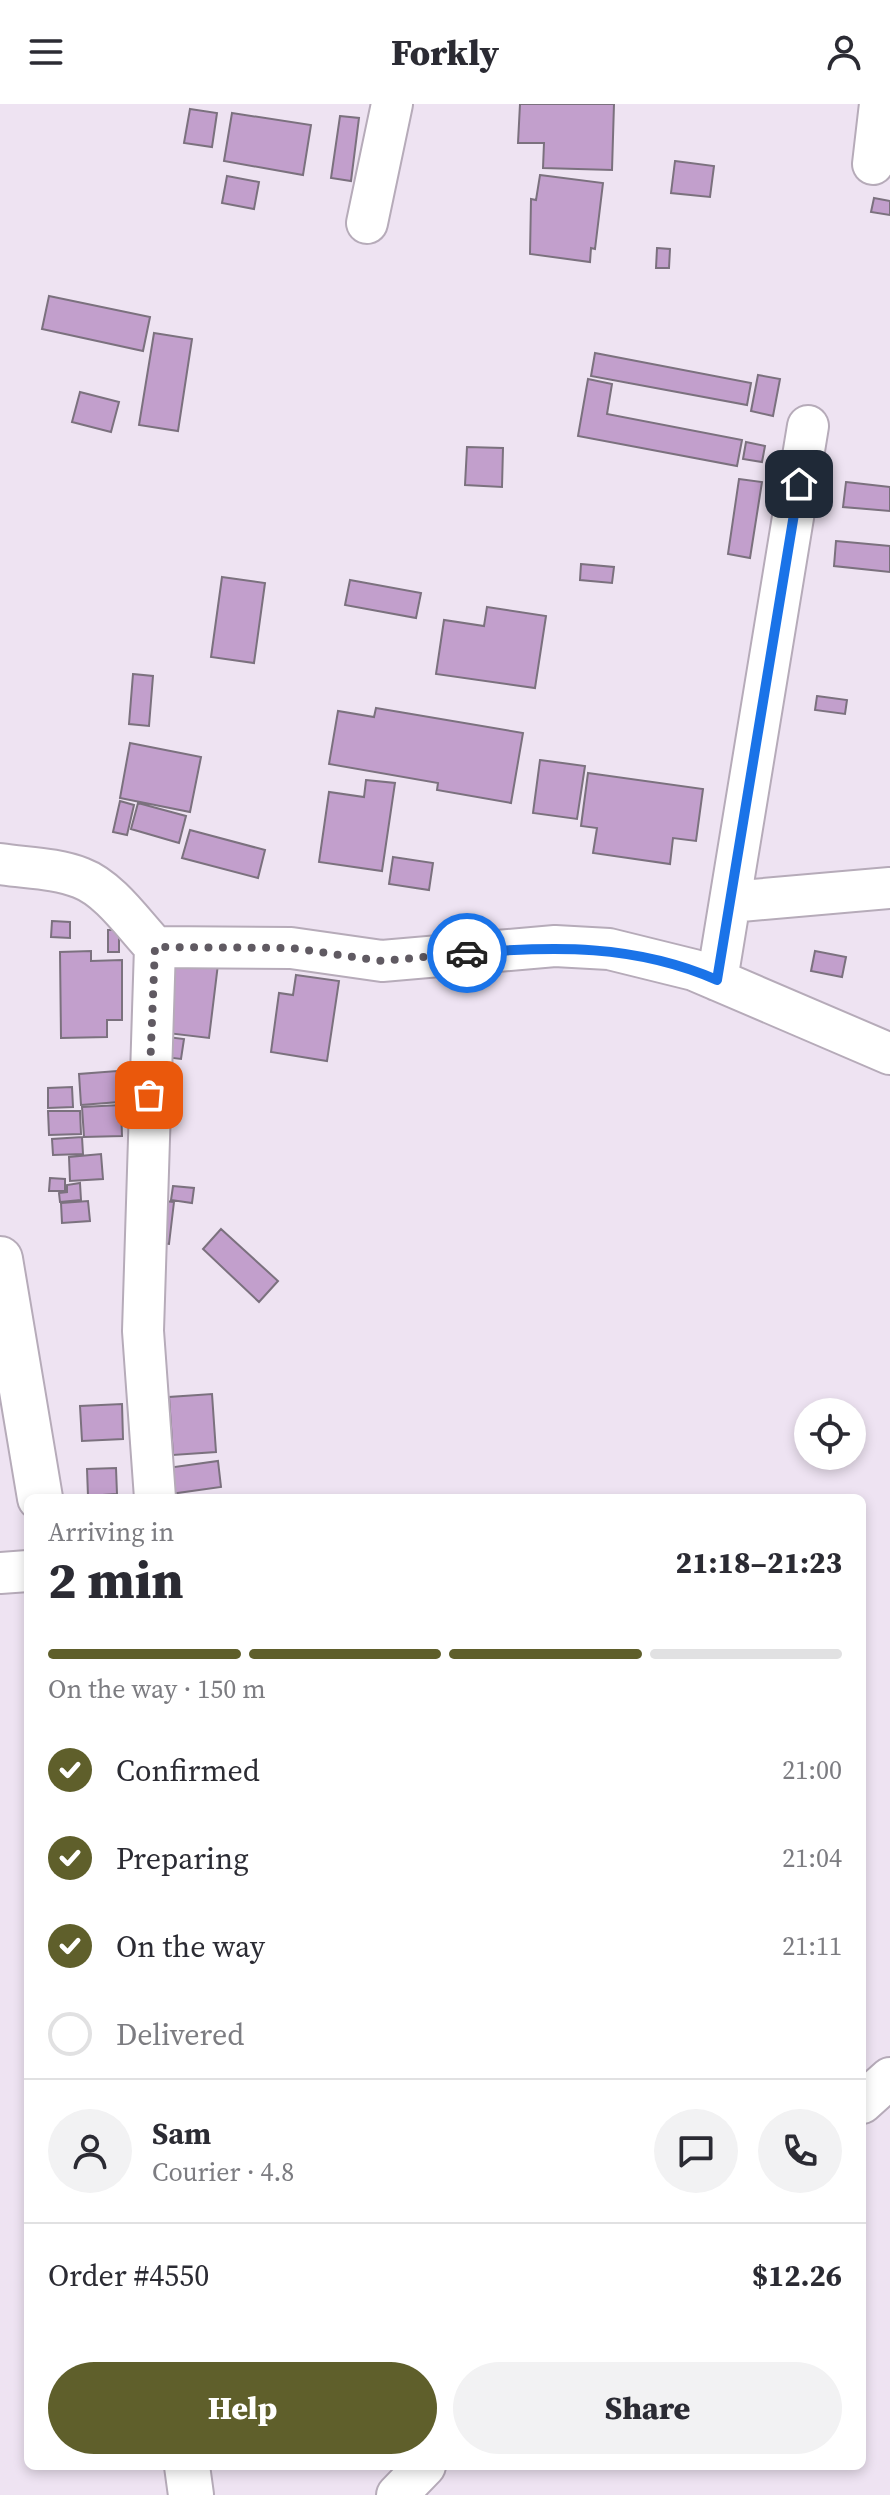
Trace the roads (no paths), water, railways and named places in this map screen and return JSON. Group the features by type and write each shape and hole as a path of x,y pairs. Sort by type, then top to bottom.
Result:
{"main road":[{"path":"0,1259 39,1494"},
{"path":"188,2470 191,2495"}],"street":[{"path":"367,223 392,104"},
{"path":"873,164 880,104"},
{"path":"717,980 808,426"},
{"path":"0,864 57,871 84,879 106,895 155,947 143,1331 155,1494"},
{"path":"730,902 890,888"},
{"path":"155,947 291,948 382,961 555,946 582,947 651,958 717,980 890,1054"},
{"path":"0,1573 24,1571"},
{"path":"397,2495 421,2470"}]}
